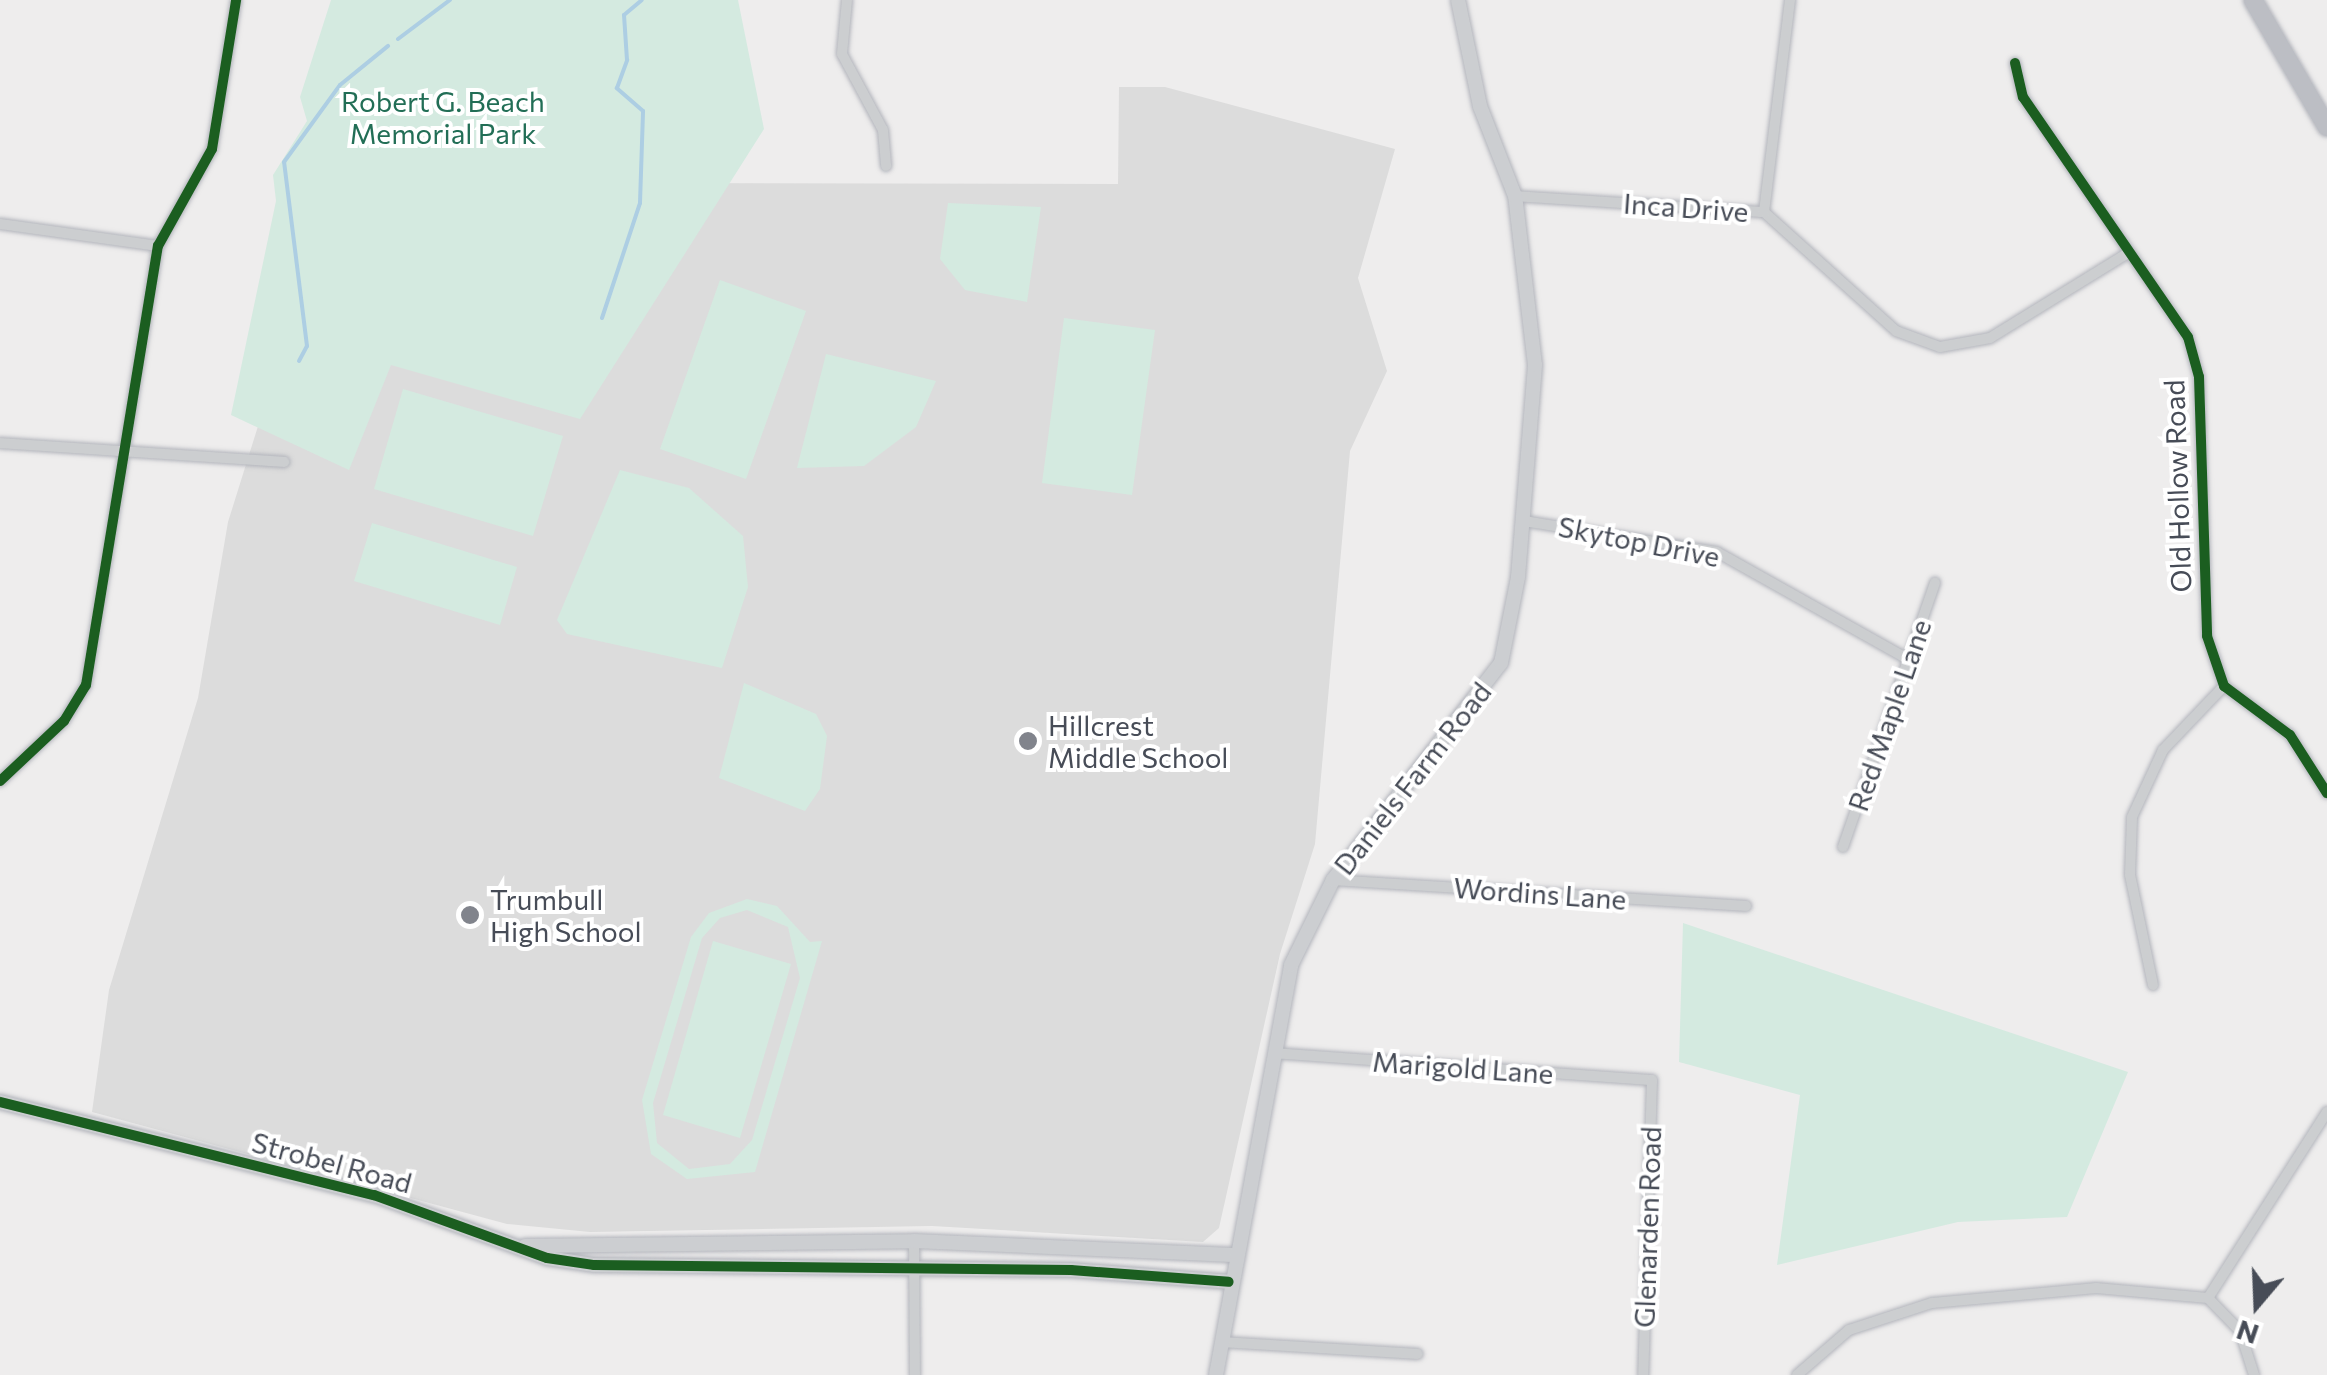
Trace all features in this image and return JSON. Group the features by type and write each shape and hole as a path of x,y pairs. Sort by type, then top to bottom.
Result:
{"highway":[{"path":"2253,0 2327,127"}],"street":[{"path":"0,781 64,722 86,684 130,454 158,246 212,149 236,0"},
{"path":"847,0 842,54 883,130 886,166"},
{"name":"Daniels Farm Road","path":"1216,1375 1233,1255 1291,966 1333,880 1500,663 1524,521 1535,365 1515,196 1480,106 1458,0"},
{"name":"Inca Drive","path":"1515,196 1764,212 1790,0"},
{"name":"Old Hollow Road","path":"2016,63 2023,98 2188,337 2199,377 2204,604 2224,686"},
{"path":"1764,212 1896,332 1940,347 1990,338 2128,253"},
{"path":"0,224 158,246"},
{"path":"0,442 284,462"},
{"name":"Skytop Drive","path":"1524,521 1717,552 1908,659"},
{"name":"Red Maple Lane","path":"1843,847 1935,583"},
{"path":"2154,985 2130,875 2132,817 2163,750 2224,686 2290,735 2327,793"},
{"name":"Wordins Lane","path":"1333,880 1746,906"},
{"name":"Marigold Lane","path":"1274,1054 1652,1080"},
{"name":"Glenarden Road","path":"1644,1375 1652,1080"},
{"name":"Strobel Road","path":"0,1102 371,1194 525,1246 547,1258 649,1269 914,1266 1229,1282"},
{"path":"2208,1298 2327,1112"},
{"path":"914,1240 915,1375"},
{"name":"Strobel Road","path":"525,1246 914,1240 1233,1255"},
{"path":"649,1247 649,1269"},
{"path":"1797,1375 1849,1330 1932,1303 2096,1288 2208,1298 2240,1331 2254,1375"},
{"path":"1222,1342 1418,1354"}],"shaded area":[{"path":"1119,87 1165,87 1395,149 1358,278 1387,371 1350,451 1315,844 1280,954 1219,1228 1203,1242 932,1226 590,1232 507,1224 92,1112 109,990 198,698 228,522 269,391 642,183 1118,184"}],"green space":[{"name":"Robert G. Beach Memorial Park","path":"331,0 738,0 764,129 580,419 391,365 349,470 231,415 276,201 273,175 307,121 300,97"},
{"path":"948,203 1041,207 1027,302 965,290 940,259"},
{"path":"720,280 806,311 746,479 660,449"},
{"path":"1064,318 1155,330 1132,495 1042,483"},
{"path":"826,354 936,381 916,427 864,466 797,468"},
{"path":"403,389 563,436 533,536 374,489"},
{"path":"620,470 689,488 743,536 748,587 722,668 567,634 557,620"},
{"path":"372,523 517,567 500,625 354,581"},
{"path":"744,683 816,714 827,736 820,789 805,811 719,778"},
{"path":"747,899 777,906 810,942 822,941 755,1172 687,1179 651,1154 642,1100 691,937 709,913","holes":["747,910 788,927 800,978 752,1140 730,1164 689,1169 657,1143 653,1103 702,938 720,918"]},
{"path":"1683,923 2128,1072 2067,1217 1958,1222 1777,1265 1800,1095 1679,1062"},
{"path":"713,941 791,964 740,1138 663,1115"}],"waterway":[{"path":"398,39 450,0"},
{"path":"602,318 640,203 643,111 617,88 627,60 624,15 642,0"},
{"path":"299,361 307,346 284,162 340,85 388,46"}],"cycle path":[{"path":"0,781 64,721 86,685 158,246 212,149 236,0"},
{"path":"2015,63 2023,97 2188,337 2199,377 2207,636 2224,686 2290,735 2327,793"},
{"path":"0,1102 374,1195 547,1258 594,1265 1071,1270 1229,1282"}],"place":[{"name":"Hillcrest Middle School","path":"1028,741"},
{"name":"Trumbull High School","path":"470,915"}]}
